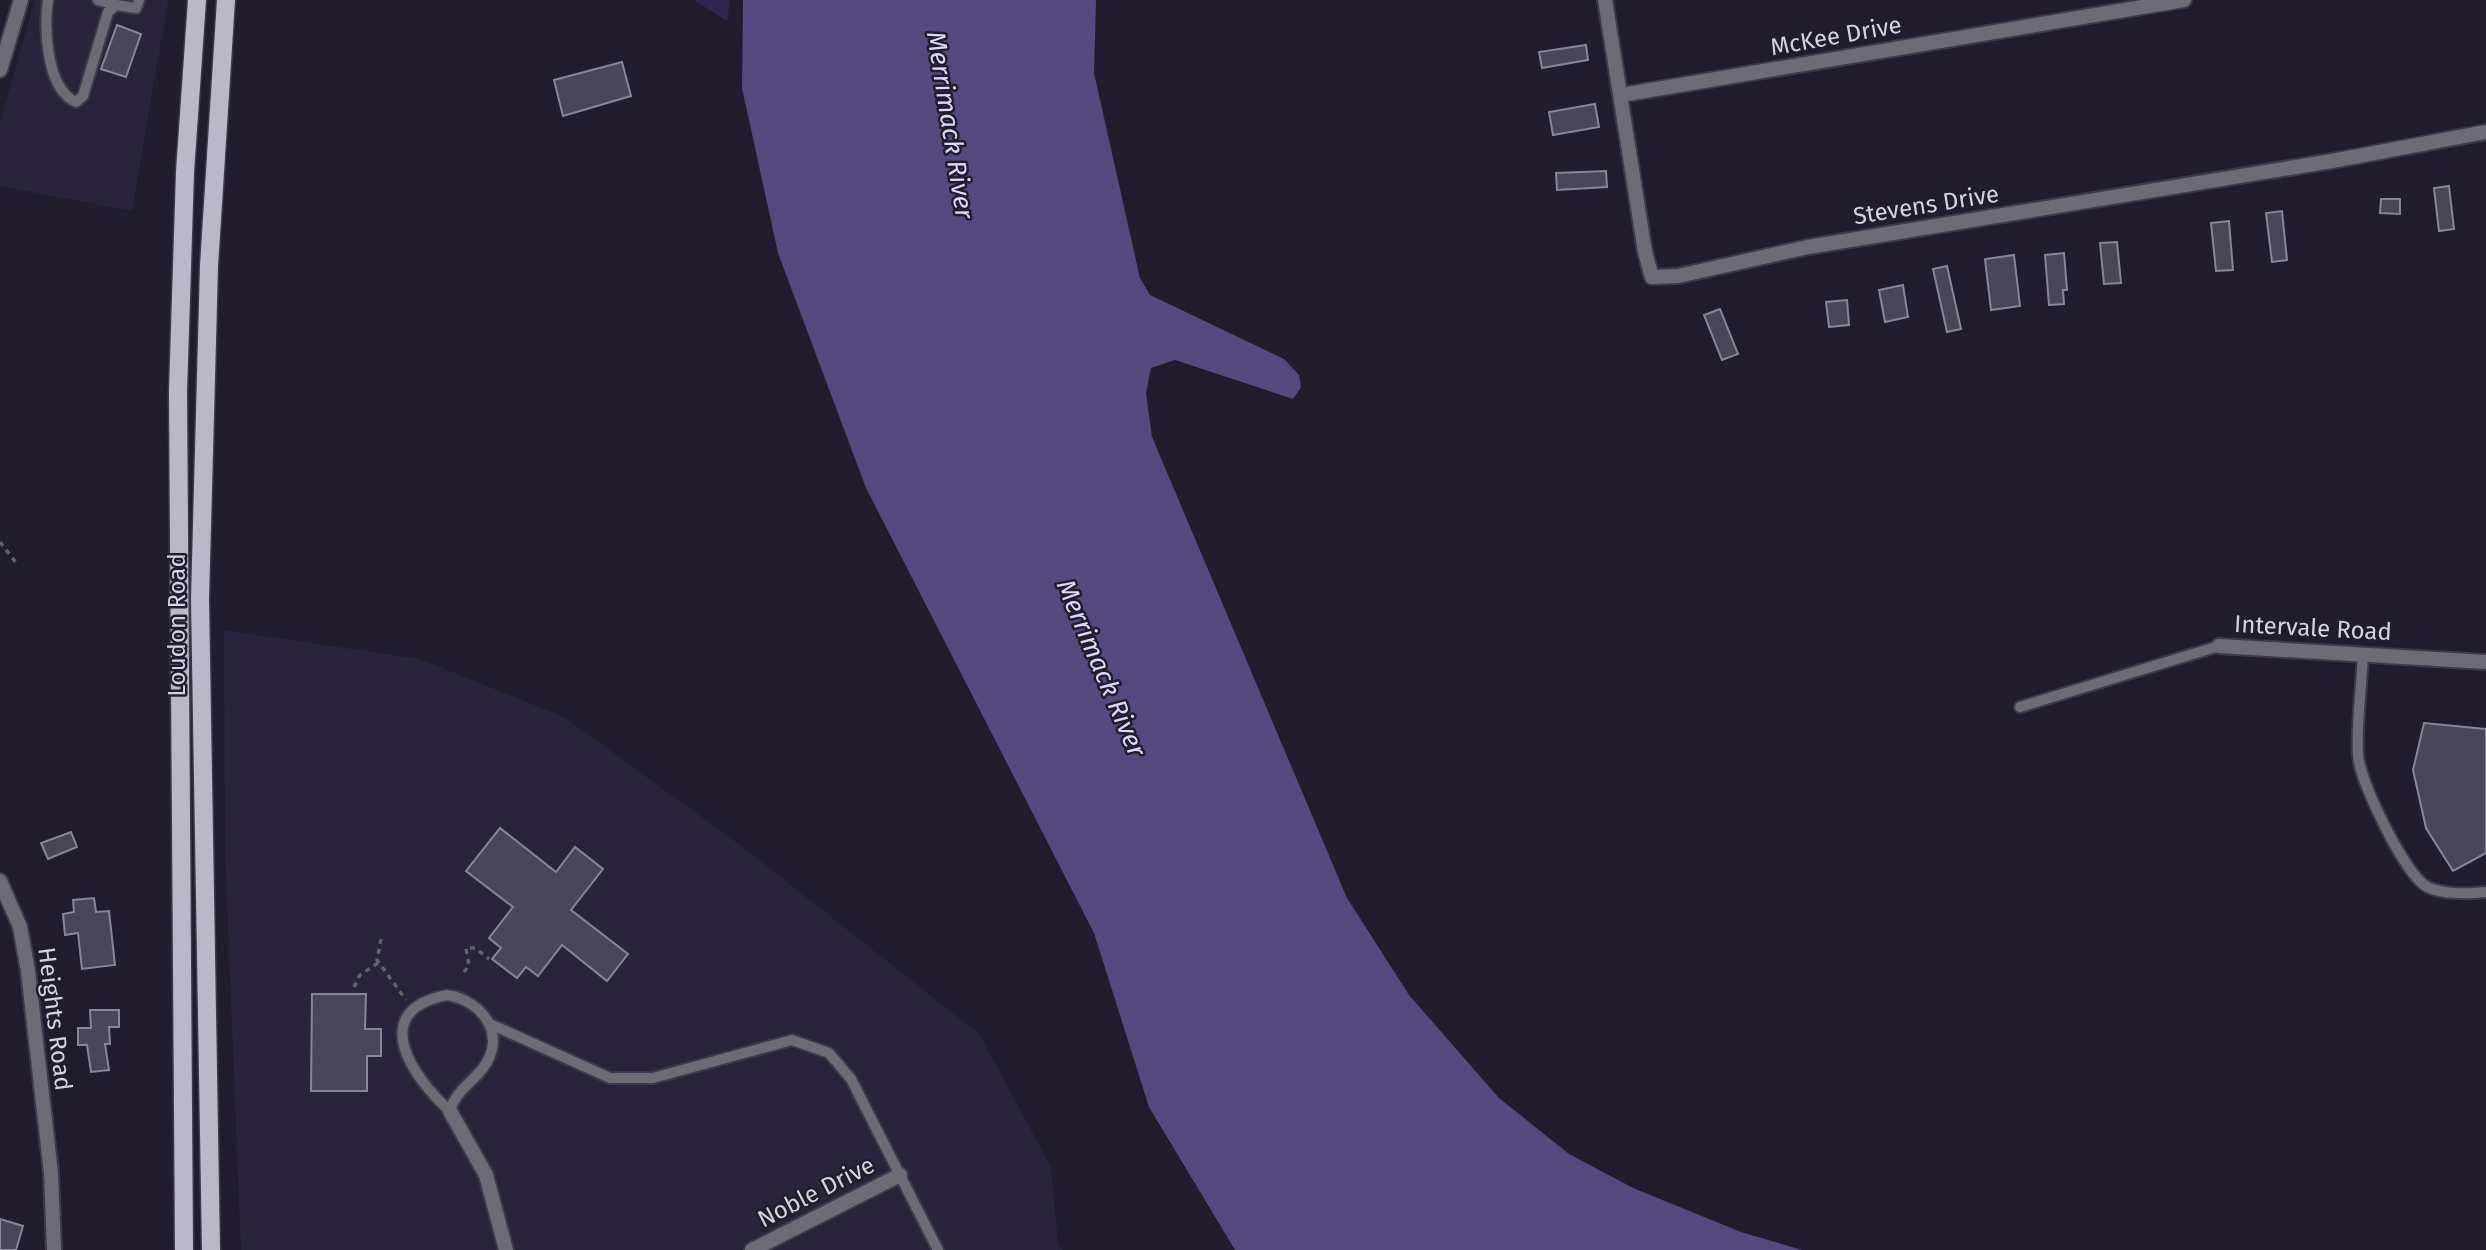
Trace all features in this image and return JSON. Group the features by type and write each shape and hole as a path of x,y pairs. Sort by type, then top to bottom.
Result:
{"main road":[{"name":"Loudon Road","path":"184,1250 178,392 186,172 197,0"},
{"name":"Loudon Road","path":"211,1250 200,599 209,267 226,0"}],"street":[{"path":"0,70 20,0"},
{"name":"Stevens Drive","path":"1605,0 1645,252 1652,277 1678,276 1808,247 2332,161 2486,132"},
{"name":"McKee Drive","path":"1621,95 2184,0"},
{"name":"Intervale Road","path":"2219,646 2486,662"},
{"name":"Heights Road","path":"0,881 20,927 28,971 51,1173 54,1250"},
{"path":"450,1111 486,1175 506,1250"},
{"name":"Noble Drive","path":"752,1250 900,1175"}],"lane":[{"path":"48,0 44,36 60,88 67,99 76,103 83,96 108,12 116,5"},
{"path":"99,0 136,8 139,0"},
{"name":"Intervale Road","path":"2020,707 2219,646"},
{"path":"2363,653 2358,754 2369,794 2413,873 2424,886 2438,890 2486,892"},
{"path":"447,995 473,1002 490,1024 493,1039 490,1054 483,1068 454,1098 450,1111 430,1093 407,1060 403,1031 409,1016 425,1001 447,995"},
{"path":"490,1024 610,1078 653,1078 792,1040 829,1053 851,1079 939,1250"}],"path":[{"path":"0,542 17,564"},
{"path":"381,939 378,962 409,1004"},
{"path":"464,972 468,966 466,948 475,948 489,959"},
{"path":"354,988 360,975 378,962"}],"shaded area":[{"path":"35,0 168,0 132,211 0,186 0,123"},
{"path":"694,0 730,0 727,21"},
{"path":"224,630 420,659 564,717 744,848 979,1034 1051,1167 1058,1244 1063,1250 241,1250 225,852"}],"water":[{"name":"Merrimack River","path":"743,0 1096,0 1094,73 1140,278 1150,295 1284,359 1299,375 1301,387 1293,399 1175,360 1151,368 1146,393 1152,437 1347,898 1409,995 1499,1098 1569,1154 1633,1188 1741,1232 1802,1250 1235,1250 1149,1107 1094,933 866,488 778,253 742,88"}],"building":[{"path":"117,25 141,34 126,77 101,69"},
{"path":"1586,45 1588,60 1542,68 1539,52"},
{"path":"622,62 631,96 563,116 554,80"},
{"path":"1595,104 1599,127 1553,135 1549,112"},
{"path":"1606,171 1607,187 1557,190 1556,173"},
{"path":"2449,186 2454,229 2439,231 2434,188"},
{"path":"2381,199 2400,199 2400,214 2380,213"},
{"path":"2282,211 2287,260 2272,262 2266,213"},
{"path":"2229,221 2233,270 2216,271 2211,223"},
{"path":"2117,242 2121,283 2104,284 2100,243"},
{"path":"2064,253 2067,290 2063,290 2064,304 2049,305 2045,255"},
{"path":"2014,255 2020,306 1991,310 1985,259"},
{"path":"1947,266 1961,329 1947,332 1933,269"},
{"path":"1903,285 1908,317 1885,322 1879,290"},
{"path":"1847,300 1849,325 1829,327 1826,302"},
{"path":"1720,309 1738,354 1722,360 1704,315"},
{"path":"2424,723 2486,729 2486,853 2453,871 2426,828 2413,770"},
{"path":"500,828 556,872 575,847 603,869 571,910 628,954 607,981 562,945 538,976 526,967 517,978 492,959 501,948 489,938 513,907 466,871"},
{"path":"71,832 77,847 48,859 41,843"},
{"path":"94,898 96,912 109,911 115,965 82,969 78,933 65,935 63,914 74,912 73,900"},
{"path":"312,994 366,994 365,1029 381,1029 381,1056 367,1056 367,1091 311,1091"},
{"path":"90,1010 119,1010 119,1027 109,1027 110,1044 105,1044 109,1070 91,1072 87,1045 78,1045 78,1028 91,1028"},
{"path":"0,1219 23,1226 16,1250 0,1250"}]}
